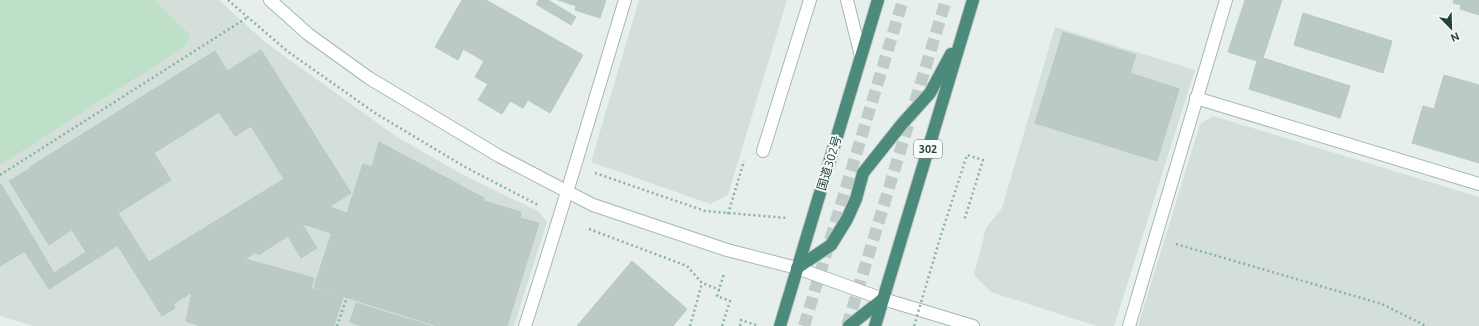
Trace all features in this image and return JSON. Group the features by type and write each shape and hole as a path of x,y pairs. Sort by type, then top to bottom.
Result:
{"highway":[{"name":"国道302号","path":"780,326 878,0"},
{"name":"302","path":"875,326 973,0"},
{"path":"797,268 831,245 850,212 856,198 863,173 930,92 963,30"},
{"path":"849,326 883,299"}],"street":[{"path":"270,0 308,34 369,78 499,156 567,193 593,205 727,250 797,268 883,299 973,326"},
{"path":"525,326 625,0"},
{"path":"763,151 810,0"},
{"path":"847,0 862,56"},
{"path":"1128,326 1226,0"},
{"path":"1196,98 1479,184"}],"path":[{"path":"0,175 248,17"},
{"path":"914,326 967,155 983,160 964,221"},
{"path":"590,171 705,211 787,218"},
{"path":"582,226 687,266 702,283 720,290"},
{"path":"1155,237 1382,304 1426,326"},
{"path":"722,326 730,301 717,296 724,274"},
{"path":"690,326 702,283"},
{"path":"337,326 347,297"},
{"path":"740,326 741,320 760,326"}],"shaded area":[{"path":"0,0 219,0 266,43 397,137 467,177 538,211 547,222 514,326 33,326 0,316"},
{"path":"639,0 787,0 728,195 710,204 591,162"},
{"path":"1055,27 1195,70 1114,326 1096,326 991,292 974,275 986,228 1002,208"},
{"path":"1213,116 1479,197 1479,326 1138,326 1200,124"}],"green space":[{"path":"0,0 154,0 190,35 185,46 0,165"}],"building":[{"path":"462,0 486,0 583,55 550,113 528,100 523,108 510,101 502,114 478,100 488,84 475,77 484,61 463,49 458,60 435,47"},
{"path":"539,0 548,0 576,17 571,25 536,4"},
{"path":"558,0 606,0 600,18 575,10 576,6"},
{"path":"1245,0 1282,0 1263,58 1350,86 1340,118 1249,89 1257,61 1228,52"},
{"path":"1454,0 1479,0 1479,15 1460,9 1461,5 1453,3"},
{"path":"1303,13 1392,41 1383,73 1294,45"},
{"path":"1063,32 1136,55 1130,73 1179,89 1157,161 1035,123"},
{"path":"261,50 351,193 302,224 317,248 301,258 288,236 258,255 256,252 173,304 175,308 162,316 98,214 70,231 30,167 215,51 227,71","holes":["219,112 235,136 251,126 284,179 149,262 118,213 171,180 154,153"]},
{"path":"1444,75 1479,85 1479,163 1412,143 1423,106 1434,109"},
{"path":"379,142 484,198 484,201 521,212 520,218 539,223 507,326 437,326 314,287 339,210 347,213 363,164 372,167"},
{"path":"31,168 70,231 49,245 9,181"},
{"path":"1,184 37,244 0,266 0,185"},
{"path":"330,207 339,210 331,233 303,224"},
{"path":"98,214 112,235 86,252 72,230"},
{"path":"112,235 118,245 49,289 25,252 37,244 54,273"},
{"path":"245,259 314,278 311,288 343,297 334,326 201,326 186,321 192,292"},
{"path":"632,261 687,309 673,326 577,326"},
{"path":"356,303 431,326 362,326 350,322"}],"tunnel":[{"path":"804,326 903,0"},
{"path":"847,326 946,0"}]}
